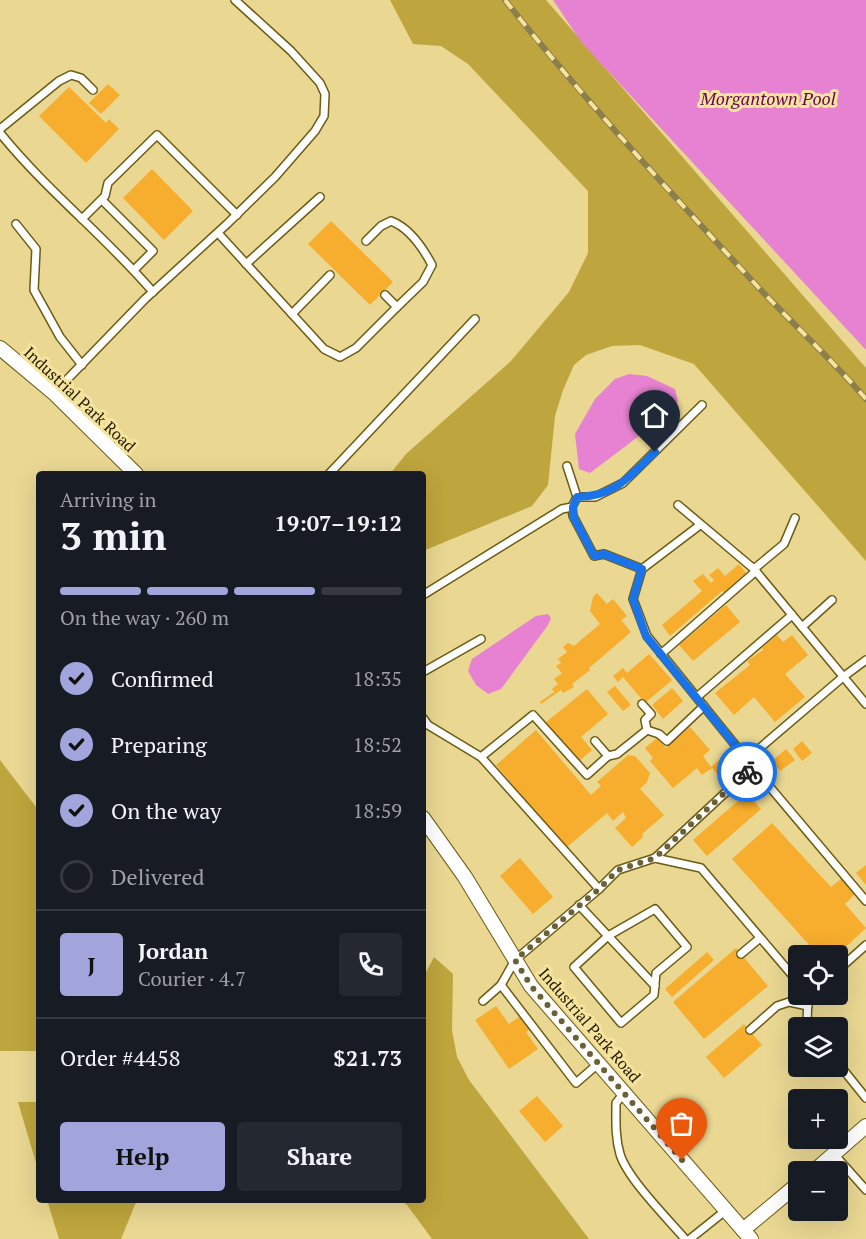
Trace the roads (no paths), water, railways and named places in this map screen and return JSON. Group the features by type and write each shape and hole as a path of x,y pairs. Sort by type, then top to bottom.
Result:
{"street":[{"name":"Industrial Park Road","path":"0,348 54,393 133,471"},
{"name":"Industrial Park Road","path":"426,822 465,876 531,986 747,1234"},
{"path":"826,1161 866,1126"},
{"path":"747,1234 788,1194"}],"lane":[{"path":"54,393 153,292 275,177 315,131 324,116 325,94 320,83 236,0"},
{"path":"93,90 81,78 71,75 59,81 0,131 24,160 153,292"},
{"path":"82,219 105,196 108,183 157,135 237,215"},
{"path":"246,264 320,197"},
{"path":"102,200 153,251 134,270"},
{"path":"218,233 324,349 340,357 356,348 397,308 423,282 432,265 424,250 400,225 392,221 381,226 366,241"},
{"path":"16,224 36,249 34,290 60,337 82,365"},
{"path":"292,314 330,275"},
{"path":"385,295 397,308"},
{"path":"332,471 475,320"},
{"path":"577,497 595,497 623,483 702,405"},
{"path":"567,466 577,497 573,507 573,516 594,556 604,554 642,569"},
{"path":"678,506 755,569 866,704"},
{"path":"426,593 562,509 573,507"},
{"path":"661,654 784,544 795,518"},
{"path":"700,525 642,569 633,599 646,636 866,901"},
{"path":"802,627 832,600"},
{"path":"696,697 792,615"},
{"path":"426,670 481,639"},
{"path":"747,759 866,660"},
{"path":"642,704 651,714 645,720 646,730"},
{"path":"646,730 659,734 667,741 704,706"},
{"path":"482,757 533,715 587,775 608,756 617,754 646,730"},
{"path":"426,722 482,757 599,889"},
{"path":"595,741 608,756"},
{"path":"483,1001 501,986 515,960 599,889 618,870 655,858 753,767"},
{"path":"655,858 701,868 788,970"},
{"path":"579,905 654,986"},
{"path":"654,909 687,947 656,973 654,995 621,1023 574,967 608,936 654,909"},
{"path":"741,954 760,938"},
{"path":"848,961 866,945"},
{"path":"501,986 576,1083 599,1063"},
{"path":"750,1030 777,1006 789,1002 808,1006 807,1017"},
{"path":"848,1076 866,1098"},
{"path":"625,1092 616,1103 616,1113 618,1144 626,1168 685,1239"},
{"path":"834,1154 866,1190"},
{"path":"690,1239 725,1211"}],"water":[{"name":"Morgantown Pool","path":"553,0 866,0 866,350 582,43"},
{"path":"629,374 647,376 675,389 678,401 664,417 590,473 579,469 575,434 595,399 615,379"},
{"path":"548,614 551,618 548,625 501,689 488,694 476,685 468,671 472,659 536,616"}],"railway":[{"path":"505,0 566,74 661,182 866,399"}]}
